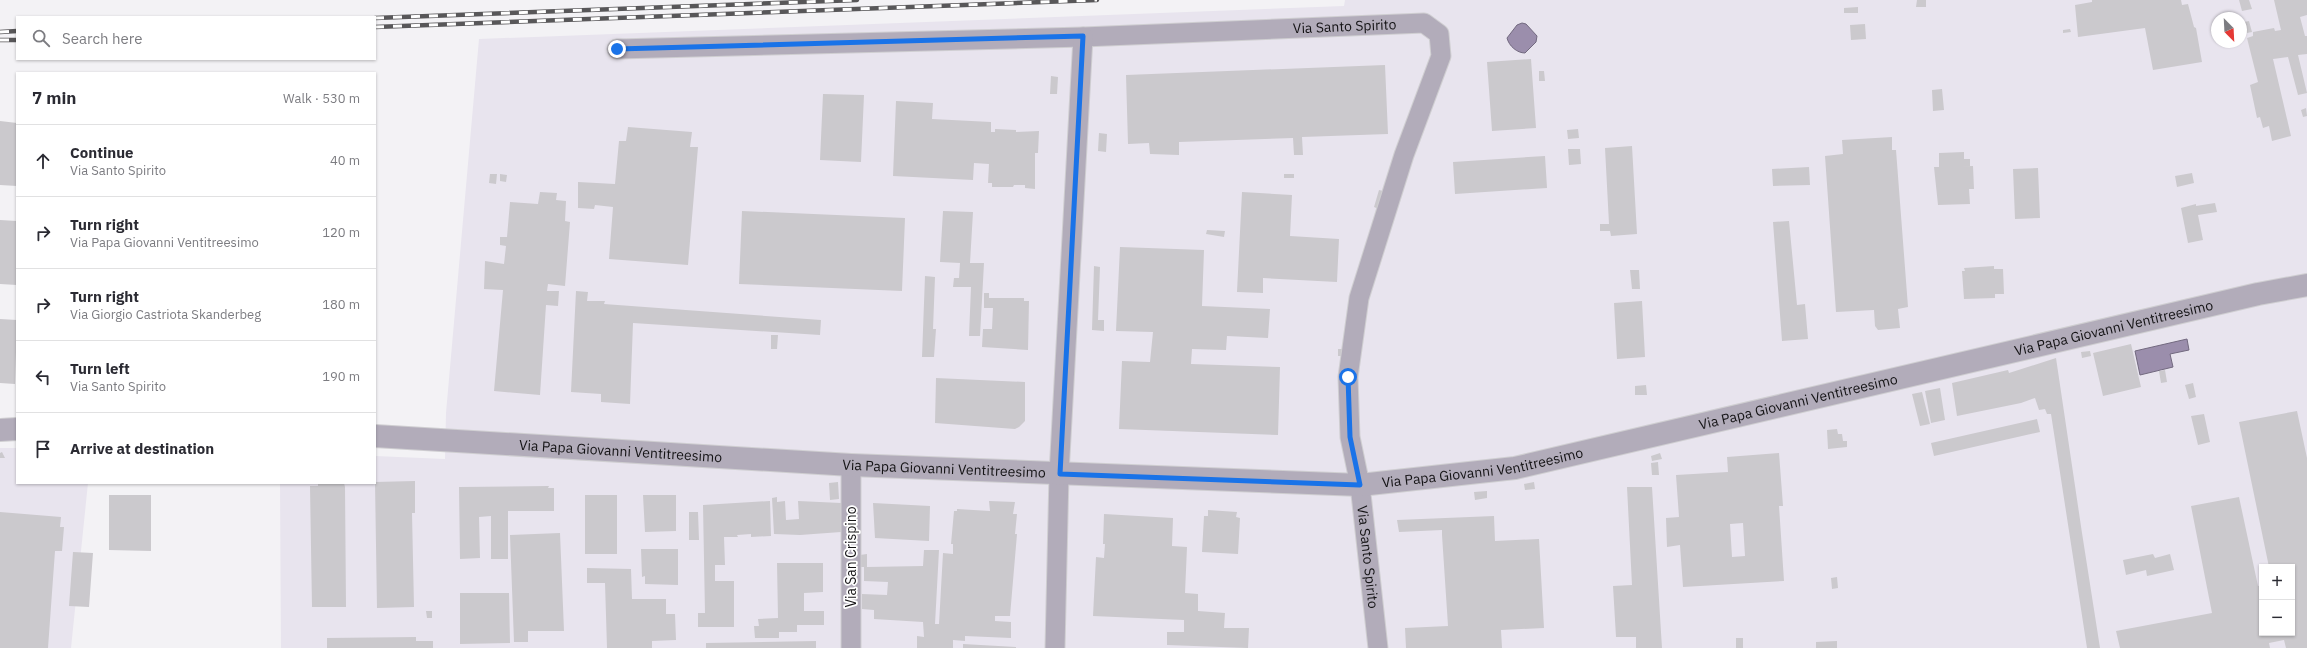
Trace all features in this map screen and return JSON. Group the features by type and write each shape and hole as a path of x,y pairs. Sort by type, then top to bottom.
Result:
{"street":[{"name":"Via Santo Spirito","path":"617,49 1083,36 1424,24 1439,34 1440,56 1404,155 1359,298 1348,377 1350,437 1360,485 1378,648"},
{"path":"1055,648 1060,474 1083,36"},
{"name":"Via Papa Giovanni Ventitreesimo","path":"376,436 851,465 1360,485 1515,468 2258,294 2307,285"},
{"path":"0,430 16,429"},
{"name":"Via San Crispino","path":"851,465 851,648"}],"shaded area":[{"path":"1345,0 2307,0 2307,648 281,648 280,484 376,484 376,456 445,459 446,413 479,39 1344,6"},
{"path":"1522,23 1526,24 1537,36 1536,42 1525,53 1519,52 1514,48 1507,38 1517,25"},
{"path":"2187,339 2189,350 2170,354 2173,367 2140,375 2135,351"},
{"path":"0,448 16,448 16,484 88,484 71,648 0,648"}],"building":[{"path":"1917,0 1926,0 1926,7 1916,7"},
{"path":"2092,0 2181,0 2182,5 2188,4 2194,27 2196,28 2202,62 2153,70 2145,28 2078,37 2075,5 2092,2"},
{"path":"2239,0 2249,0 2252,9 2242,11"},
{"path":"2274,0 2307,0 2307,15 2300,17 2305,36 2307,36 2307,54 2298,55 2307,93 2298,95 2288,57 2273,59 2291,136 2272,141 2269,126 2263,128 2260,117 2257,118 2250,85 2258,82 2247,38 2253,36 2253,32 2274,28 2275,31 2281,30"},
{"path":"1858,7 1858,13 1844,13 1844,8"},
{"path":"2247,21 2249,21 2252,32 2247,33"},
{"path":"1865,24 1866,39 1851,40 1850,25"},
{"path":"2070,29 2071,32 2063,33 2063,30"},
{"path":"1531,59 1536,128 1492,131 1487,62"},
{"path":"1385,65 1388,134 1302,137 1303,155 1294,155 1293,138 1179,142 1179,155 1150,154 1149,143 1128,144 1126,75"},
{"path":"1539,71 1544,71 1545,81 1539,81"},
{"path":"1051,76 1058,77 1057,94 1050,94"},
{"path":"1942,89 1944,110 1933,111 1932,90"},
{"path":"823,94 864,95 861,162 820,160"},
{"path":"896,101 933,103 932,119 991,122 991,132 995,132 995,129 1016,130 1016,132 1039,131 1038,153 1035,153 1035,189 1025,188 1025,185 1014,185 1013,187 992,187 992,183 988,183 989,164 974,163 973,180 893,176"},
{"path":"2306,108 2307,116 2303,117 2301,110"},
{"path":"0,121 16,123 16,186 0,185"},
{"path":"628,127 692,132 690,147 698,147 688,265 609,259 613,207 595,205 594,209 578,208 578,182 615,184 619,141 626,141"},
{"path":"1578,129 1579,138 1568,139 1567,130"},
{"path":"1099,133 1107,134 1106,152 1098,151"},
{"path":"1892,137 1892,150 1896,150 1908,307 1898,309 1900,328 1878,330 1875,326 1874,310 1836,312 1825,156 1843,154 1842,140"},
{"path":"1632,146 1637,234 1611,236 1610,231 1600,231 1600,224 1609,224 1605,148"},
{"path":"1568,149 1580,149 1581,164 1569,165"},
{"path":"1964,152 1964,159 1970,159 1970,166 1939,167 1939,153"},
{"path":"1545,156 1547,188 1455,194 1453,162"},
{"path":"1973,166 1974,189 1969,189 1970,204 1938,205 1934,167"},
{"path":"1809,167 1810,185 1773,186 1772,169"},
{"path":"2038,168 2040,218 2015,219 2013,169"},
{"path":"2192,173 2194,183 2177,187 2175,176"},
{"path":"490,174 497,174 496,184 489,183"},
{"path":"500,174 507,175 506,182 500,181"},
{"path":"1284,174 1294,174 1294,178 1284,178"},
{"path":"1379,190 1387,192 1381,210 1374,207"},
{"path":"540,192 557,193 556,200 566,201 565,221 570,222 565,286 548,284 547,291 559,291 558,306 546,305 540,395 494,391 503,290 484,289 485,261 504,264 506,246 500,245 500,237 507,237 510,202 538,204"},
{"path":"1242,192 1292,195 1290,236 1339,239 1337,282 1263,278 1263,293 1237,292"},
{"path":"2215,203 2217,212 2198,215 2203,240 2188,243 2181,208 2196,204 2196,206"},
{"path":"742,211 905,218 902,291 739,284"},
{"path":"943,211 973,212 970,263 984,263 980,336 969,336 971,287 953,287 954,278 959,278 960,263 940,262"},
{"path":"0,220 16,221 16,285 0,284"},
{"path":"1789,221 1797,305 1805,304 1808,339 1782,341 1773,222"},
{"path":"1207,230 1225,231 1224,237 1206,234"},
{"path":"1120,247 1204,250 1202,306 1270,309 1268,338 1227,336 1226,350 1192,349 1191,364 1280,367 1278,435 1119,429 1122,361 1150,362 1153,332 1116,331"},
{"path":"1094,266 1100,267 1098,320 1104,320 1104,331 1092,330"},
{"path":"1994,266 1994,269 2003,269 2004,294 1995,294 1995,298 1964,299 1962,271 1965,271 1964,268"},
{"path":"1630,270 1639,270 1640,289 1632,289"},
{"path":"925,276 935,277 933,329 936,329 934,357 922,357"},
{"path":"576,291 588,292 587,301 605,301 604,304 821,320 820,335 633,323 630,404 601,402 601,394 571,392"},
{"path":"984,293 989,293 989,298 1024,298 1024,301 1029,301 1028,350 982,347 983,329 992,329 993,308 984,308"},
{"path":"1642,301 1645,357 1617,359 1614,303"},
{"path":"0,319 16,320 15,384 0,383"},
{"path":"771,335 778,335 777,349 771,349"},
{"path":"2131,344 2141,387 2103,396 2093,353"},
{"path":"1338,349 1345,349 1344,356 1338,356"},
{"path":"2090,351 2091,356 2082,358 2081,352"},
{"path":"2056,358 2100,648 2087,648 2051,414 2047,414 2045,409 2039,410 2035,398 2021,403 1957,416 1952,383 2008,370 2009,373"},
{"path":"2165,370 2167,382 2161,383 2159,371"},
{"path":"936,378 1025,382 1025,421 1015,429 935,423"},
{"path":"2193,383 2196,397 2189,399 2185,385"},
{"path":"1646,385 1647,395 1635,395 1635,386"},
{"path":"1940,388 1945,420 1931,423 1925,391"},
{"path":"1922,392 1930,424 1920,426 1912,394"},
{"path":"2297,411 2307,458 2307,648 2286,648 2284,640 2269,643 2270,648 2120,648 2116,631 2212,613 2191,506 2239,497 2259,586 2259,636 2295,636 2295,564 2268,564 2239,422"},
{"path":"2204,414 2210,442 2198,445 2191,416"},
{"path":"2037,419 2040,432 1934,456 1931,443"},
{"path":"1837,429 1838,434 1842,434 1843,441 1847,441 1847,447 1828,449 1827,430"},
{"path":"2,452 5,458 0,458 0,453"},
{"path":"1660,453 1662,459 1652,461 1651,456"},
{"path":"1779,453 1783,506 1779,506 1784,581 1683,587 1680,545 1667,547 1666,518 1679,517 1676,475 1728,472 1727,457","holes":["1743,523 1745,556 1732,557 1730,524"]},
{"path":"1658,462 1659,475 1652,475 1651,463"},
{"path":"415,481 415,513 412,513 414,607 377,608 376,482"},
{"path":"838,482 839,499 830,500 829,483"},
{"path":"1534,482 1535,489 1525,490 1524,484"},
{"path":"318,484 344,484 345,487 346,607 312,607 310,486 318,486"},
{"path":"549,486 548,488 554,488 554,511 508,511 508,559 491,559 491,516 479,517 480,558 460,559 459,487"},
{"path":"1627,487 1652,487 1662,648 1636,648 1636,637 1616,637 1613,586 1632,585"},
{"path":"1487,491 1487,498 1475,500 1474,492"},
{"path":"109,495 151,495 151,551 109,550"},
{"path":"585,495 617,495 617,554 585,554"},
{"path":"643,495 676,495 676,531 645,532"},
{"path":"777,497 777,502 785,501 786,520 799,519 798,501 841,503 841,532 800,535 774,534 772,498"},
{"path":"770,501 771,536 751,537 751,534 737,535 738,537 724,537 725,565 715,565 715,581 734,581 734,627 698,627 698,613 705,613 703,505"},
{"path":"989,501 1015,502 1013,514 1017,514 1015,534 1017,534 1010,616 995,616 995,621 1011,622 1011,638 965,636 965,641 953,640 953,648 917,648 917,636 924,637 923,622 874,619 874,610 862,609 862,594 887,595 888,582 864,581 864,567 861,567 860,555 867,554 867,567 923,566 924,550 939,550 935,624 939,624 943,553 953,554 953,544 951,544 954,511 957,511 957,509 990,511"},
{"path":"873,503 930,506 929,541 875,538"},
{"path":"1208,510 1237,512 1236,517 1240,518 1238,554 1202,552 1204,516 1208,516"},
{"path":"0,512 61,517 60,527 64,527 62,551 55,551 48,648 0,648"},
{"path":"689,512 698,512 699,540 689,540"},
{"path":"1104,514 1173,518 1172,546 1187,547 1185,593 1198,594 1198,611 1225,613 1224,628 1249,628 1248,648 1167,645 1167,632 1184,632 1184,620 1093,616 1096,557 1104,558"},
{"path":"1494,516 1495,541 1539,539 1544,628 1501,630 1502,648 1406,648 1405,628 1448,626 1442,530 1399,532 1397,520"},
{"path":"560,533 564,631 528,631 528,642 514,642 510,535"},
{"path":"641,549 678,549 678,585 645,584 645,576 642,577"},
{"path":"73,552 93,553 89,607 69,606"},
{"path":"2153,554 2155,558 2170,554 2174,570 2147,576 2146,570 2126,575 2123,560"},
{"path":"777,563 823,563 823,592 804,593 804,611 824,611 824,625 797,625 797,632 779,632 779,638 755,638 754,626 759,626 758,619 778,618"},
{"path":"587,568 631,569 632,599 666,599 666,614 675,614 676,640 652,641 652,648 607,648 605,583 587,583"},
{"path":"1837,577 1838,588 1832,589 1831,578"},
{"path":"460,593 509,593 510,643 460,644"},
{"path":"426,611 432,611 432,618 427,618"},
{"path":"416,637 416,641 433,641 433,648 327,648 327,638"},
{"path":"1736,638 1743,638 1743,648 1736,648"},
{"path":"816,641 816,648 706,648 706,643"},
{"path":"1837,641 1837,648 1816,648 1816,642"},
{"path":"963,644 1016,647 1016,648 963,648"}],"railway":[{"path":"376,18 857,0"},
{"path":"376,27 1097,0"},
{"path":"0,32 16,31"},
{"path":"0,40 16,40"}],"route":[{"path":"617,49 1083,36 1060,474 1360,485 1350,437 1348,377"}]}
